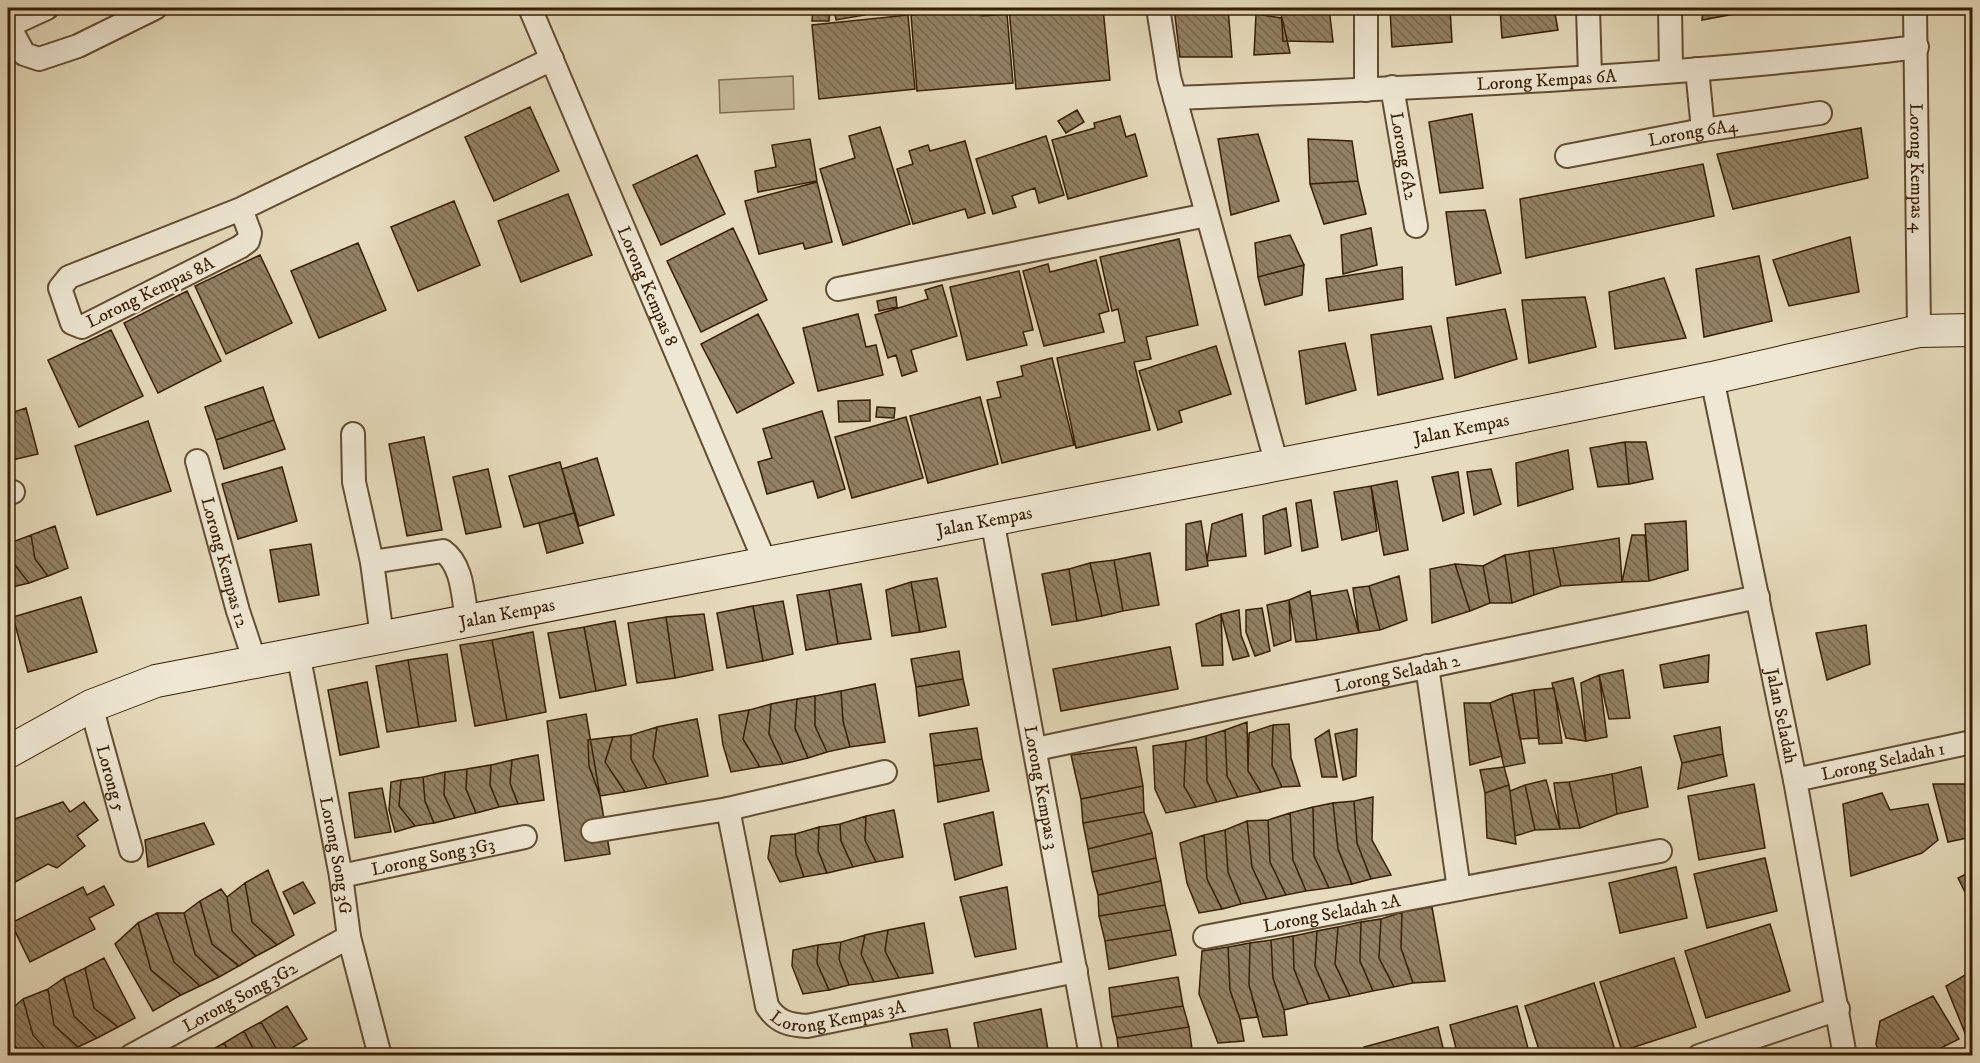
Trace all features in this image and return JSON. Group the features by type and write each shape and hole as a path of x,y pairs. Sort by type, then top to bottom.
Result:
{"street":[{"path":"46,8 8,26 24,54 39,59 78,46 155,8"},
{"name":"Lorong Kempas 8","path":"530,8 765,562"},
{"path":"1158,8 1165,61 1277,465"},
{"path":"1365,90 1366,8"},
{"path":"1588,8 1590,76"},
{"path":"1670,8 1671,70"},
{"name":"Lorong Kempas 4","path":"1915,8 1919,331"},
{"name":"Lorong Kempas 6A","path":"1175,98 1365,90 1697,69 1797,62 1917,47"},
{"name":"Lorong Kempas 8A","path":"241,209 250,233 248,241 240,247 82,327 72,323 60,288 69,277 241,209 552,59"},
{"path":"1697,69 1703,130"},
{"name":"Lorong 6A2","path":"1392,87 1416,226"},
{"name":"Lorong 6A4","path":"1567,156 1703,130 1820,113"},
{"path":"838,289 1207,215"},
{"name":"Jalan Kempas","path":"8,752 91,706 156,681 1277,465 1712,378 1919,331 1972,330"},
{"name":"Jalan Seladah","path":"1712,378 1795,780 1845,1056"},
{"path":"352,434 354,482 372,562 382,637"},
{"name":"Lorong Kempas 12","path":"197,460 238,611 255,662"},
{"name":"Lorong Kempas 3","path":"992,519 1036,749 1090,1056"},
{"path":"372,562 443,551 453,558 460,579 467,620"},
{"name":"Lorong Seladah 2","path":"1036,749 1758,597"},
{"name":"Lorong Song 3G","path":"298,653 340,876 349,937 380,1056"},
{"path":"1427,666 1458,889"},
{"name":"Lorong 5","path":"91,706 131,850"},
{"name":"Lorong Seladah 1","path":"1795,780 1972,742"},
{"path":"592,831 728,809 885,772"},
{"name":"Lorong Kempas 3A","path":"728,809 767,1005 773,1015 782,1022 807,1026 1076,971"},
{"name":"Lorong Song 3G3","path":"340,876 525,837"},
{"name":"Lorong Seladah 2A","path":"1205,937 1660,851"},
{"name":"Lorong Song 3G2","path":"131,1056 349,937"},
{"path":"1700,1056 1838,1009"}],"shaded area":[{"path":"793,76 794,109 720,113 719,80"}],"building":[{"path":"813,8 830,8 829,21 812,21"},
{"path":"834,8 864,8 865,15 836,20"},
{"path":"1009,8 1103,8 1110,80 1016,89"},
{"path":"1174,8 1228,8 1232,57 1180,57"},
{"path":"1281,8 1329,8 1333,42 1283,41"},
{"path":"1390,8 1450,8 1452,42 1392,47"},
{"path":"1500,8 1554,8 1558,30 1502,38"},
{"path":"1703,8 1767,8 1702,20"},
{"path":"981,9 982,16 1007,14 1013,83 917,91 911,15"},
{"path":"1256,14 1282,18 1290,53 1254,55"},
{"path":"908,15 915,89 819,99 812,25"},
{"path":"530,107 559,171 494,201 465,137"},
{"path":"1077,110 1084,122 1066,133 1058,121"},
{"path":"1472,114 1483,188 1440,193 1429,122"},
{"path":"1120,116 1126,137 1135,134 1147,176 1068,199 1052,140 1095,128 1094,123"},
{"path":"880,127 910,224 843,245 820,169 855,158 849,136"},
{"path":"1861,128 1868,178 1733,209 1717,154"},
{"path":"1258,134 1279,201 1231,215 1218,139"},
{"path":"1046,136 1064,195 1039,203 1035,188 1012,196 1016,207 993,214 976,159"},
{"path":"810,139 817,181 758,192 755,171 776,167 772,145"},
{"path":"1308,139 1352,141 1358,181 1310,184"},
{"path":"965,141 985,213 968,218 965,209 913,224 897,169 913,164 909,151 928,145 930,151"},
{"path":"697,155 725,214 661,245 633,185"},
{"path":"1703,164 1714,216 1526,258 1520,199"},
{"path":"1358,181 1366,214 1324,224 1310,184"},
{"path":"817,182 832,242 805,249 803,243 759,254 745,201"},
{"path":"568,194 592,255 521,282 498,221"},
{"path":"454,201 480,265 418,291 391,227"},
{"path":"1485,210 1501,273 1456,285 1446,212"},
{"path":"733,228 767,300 701,332 667,261"},
{"path":"1371,228 1377,265 1343,274 1341,235"},
{"path":"1290,235 1304,265 1258,277 1255,243"},
{"path":"1850,237 1859,292 1789,306 1773,260"},
{"path":"1179,239 1198,325 1146,337 1151,359 1134,362 1150,430 1076,448 1057,358 1125,342 1118,309 1112,311 1100,257"},
{"path":"358,243 386,310 319,338 291,271"},
{"path":"260,255 292,323 226,354 195,286"},
{"path":"1759,256 1772,321 1704,337 1696,269"},
{"path":"1096,260 1109,311 1099,314 1104,332 1044,346 1023,271 1048,264 1050,272"},
{"path":"1304,265 1302,295 1265,305 1258,277"},
{"path":"1402,267 1403,299 1329,311 1326,279"},
{"path":"1019,271 1033,330 1023,332 1027,345 967,360 950,287"},
{"path":"1664,278 1686,338 1615,349 1609,292"},
{"path":"942,285 957,336 911,350 917,371 902,376 896,355 888,358 875,315 928,299 925,290"},
{"path":"187,291 221,361 158,393 124,323"},
{"path":"896,297 897,307 879,311 877,301"},
{"path":"1585,297 1596,347 1529,363 1522,300"},
{"path":"1505,309 1517,359 1455,378 1447,318"},
{"path":"758,314 794,383 737,413 701,344"},
{"path":"858,314 866,347 876,345 883,375 818,391 803,328"},
{"path":"1431,326 1443,379 1378,395 1371,335"},
{"path":"111,330 143,396 79,427 48,360"},
{"path":"1345,343 1356,390 1306,404 1299,351"},
{"path":"1216,346 1231,394 1179,411 1182,422 1158,430 1139,371"},
{"path":"1052,358 1074,445 1002,463 987,400 1001,397 997,382 1023,376 1021,366"},
{"path":"1972,373 1972,434 1971,434 1969,374"},
{"path":"263,387 274,420 216,440 205,407"},
{"path":"980,397 998,464 928,483 910,416"},
{"path":"870,400 870,421 839,422 838,401"},
{"path":"877,407 895,408 894,418 876,417"},
{"path":"26,408 38,454 8,461 8,414"},
{"path":"822,411 845,489 818,498 813,481 767,494 758,462 772,458 763,429"},
{"path":"906,417 923,478 852,498 835,437"},
{"path":"274,420 285,449 224,469 216,440"},
{"path":"148,421 171,491 97,515 75,446"},
{"path":"424,437 442,530 407,536 389,444"},
{"path":"1625,442 1646,442 1653,479 1629,484"},
{"path":"1625,442 1629,484 1598,487 1590,448"},
{"path":"1568,450 1573,489 1518,506 1516,463"},
{"path":"597,458 614,515 579,526 562,469"},
{"path":"560,462 574,513 524,527 509,476"},
{"path":"282,467 297,521 238,539 222,484"},
{"path":"488,469 501,527 466,534 453,477"},
{"path":"1491,469 1501,504 1474,515 1467,472"},
{"path":"1458,472 1464,513 1443,521 1432,477"},
{"path":"1397,481 1408,550 1384,555 1371,486"},
{"path":"1371,486 1377,531 1342,540 1334,492"},
{"path":"1311,500 1318,547 1302,551 1296,503"},
{"path":"1286,508 1291,546 1265,554 1263,516"},
{"path":"574,513 583,543 547,553 539,523"},
{"path":"1242,514 1246,556 1207,561 1212,524"},
{"path":"1201,521 1208,566 1186,570 1186,524"},
{"path":"1686,521 1688,570 1649,581 1645,524"},
{"path":"55,526 68,568 48,576 35,559 31,535"},
{"path":"31,535 35,559 48,576 29,583 14,564 10,543"},
{"path":"1632,535 1645,535 1649,581 1622,582"},
{"path":"1619,538 1622,582 1561,586 1553,548"},
{"path":"8,543 10,543 14,564 29,583 8,588"},
{"path":"311,544 319,595 279,602 270,550"},
{"path":"1553,548 1561,586 1534,595 1529,551"},
{"path":"1529,551 1534,595 1512,603 1505,555"},
{"path":"1150,553 1159,605 1123,611 1114,560"},
{"path":"1505,555 1512,603 1490,603 1483,566"},
{"path":"1114,560 1123,611 1102,616 1090,563"},
{"path":"1090,563 1102,616 1077,621 1069,569"},
{"path":"1455,564 1470,611 1432,623 1430,569"},
{"path":"1455,564 1483,566 1490,603 1470,611"},
{"path":"1069,569 1077,621 1052,625 1042,574"},
{"path":"1399,576 1407,620 1380,630 1369,586"},
{"path":"937,578 946,627 920,632 911,582"},
{"path":"911,582 920,632 892,636 886,590"},
{"path":"861,584 871,639 838,644 829,590"},
{"path":"1369,586 1380,630 1359,633 1353,588"},
{"path":"829,590 838,644 806,650 797,595"},
{"path":"1347,590 1359,633 1317,640 1311,596"},
{"path":"1310,591 1317,640 1296,642 1289,600"},
{"path":"81,597 97,652 28,672 13,617"},
{"path":"1289,600 1291,640 1274,646 1267,605"},
{"path":"783,601 793,654 763,661 753,606"},
{"path":"753,606 763,661 727,668 717,613"},
{"path":"1262,608 1270,651 1255,656 1246,632 1246,610"},
{"path":"1239,610 1241,635 1249,656 1233,660 1221,614"},
{"path":"704,614 713,670 675,678 666,617"},
{"path":"1221,614 1223,665 1202,666 1196,624"},
{"path":"666,617 675,678 637,683 628,623"},
{"path":"615,621 626,685 596,691 584,627"},
{"path":"1866,625 1870,664 1827,680 1816,633"},
{"path":"584,627 596,691 560,698 548,633"},
{"path":"533,632 546,712 507,720 492,640"},
{"path":"492,640 507,720 475,726 460,645"},
{"path":"1170,647 1178,689 1061,711 1053,669"},
{"path":"959,651 963,679 916,687 911,659"},
{"path":"447,654 456,721 419,727 408,660"},
{"path":"1709,655 1708,682 1664,688 1660,665"},
{"path":"408,660 419,727 387,732 376,666"},
{"path":"1623,670 1630,718 1609,719 1599,675"},
{"path":"1599,675 1607,737 1586,741 1581,683"},
{"path":"1573,678 1586,741 1566,738 1552,683"},
{"path":"963,679 969,705 919,716 916,687"},
{"path":"367,682 379,747 340,755 328,690"},
{"path":"875,684 885,742 850,747 843,721 841,691"},
{"path":"1554,688 1562,743 1539,744 1534,690"},
{"path":"1534,690 1539,738 1520,739 1512,694"},
{"path":"841,691 843,721 850,747 827,752 815,726 815,696"},
{"path":"1512,694 1525,763 1504,767 1490,703"},
{"path":"815,696 815,726 827,752 808,758 795,728 797,699"},
{"path":"797,699 795,728 808,758 783,764 769,734 771,704"},
{"path":"1464,703 1490,703 1502,756 1470,765"},
{"path":"771,704 769,734 783,764 760,767 743,739 749,710"},
{"path":"749,710 743,739 760,767 731,772 723,745 719,715"},
{"path":"586,714 610,854 565,861 547,721"},
{"path":"697,719 708,776 667,784 653,757 657,727"},
{"path":"1247,722 1248,771 1261,792 1238,797 1227,776 1225,730"},
{"path":"1289,724 1291,758 1300,786 1282,787 1272,765 1273,725"},
{"path":"1273,725 1272,765 1282,787 1261,792 1248,771 1249,733"},
{"path":"657,727 653,757 667,784 647,788 631,759 631,735"},
{"path":"1720,727 1723,754 1682,763 1674,736"},
{"path":"977,728 982,759 934,766 930,734"},
{"path":"1357,729 1356,776 1343,780 1335,734"},
{"path":"1225,730 1227,776 1238,797 1217,802 1207,781 1206,736"},
{"path":"1329,730 1337,777 1322,777 1315,739"},
{"path":"631,735 631,759 647,788 625,792 605,762 613,737"},
{"path":"1206,736 1207,781 1217,802 1196,807 1184,786 1186,741"},
{"path":"613,737 605,762 625,792 600,796 589,766 588,740"},
{"path":"1186,741 1184,786 1196,807 1166,813 1155,789 1153,746"},
{"path":"1136,747 1143,786 1081,799 1071,755"},
{"path":"1723,754 1727,776 1678,789 1682,763"},
{"path":"538,755 544,800 518,804 510,783 512,760"},
{"path":"982,759 989,791 938,802 934,766"},
{"path":"512,760 510,783 518,804 499,807 490,785 491,765"},
{"path":"491,765 490,785 499,807 476,813 466,789 467,769"},
{"path":"1504,767 1509,785 1485,793 1480,770"},
{"path":"1641,767 1648,807 1617,814 1612,774"},
{"path":"467,769 466,789 476,813 455,818 444,795 445,772"},
{"path":"445,772 444,795 455,818 434,823 425,801 423,777"},
{"path":"1612,774 1617,814 1580,828 1569,782"},
{"path":"423,777 425,801 434,823 415,826 399,806 401,780"},
{"path":"401,780 399,806 415,826 395,832 389,810 391,782"},
{"path":"1546,780 1560,829 1535,830 1525,785"},
{"path":"1569,782 1580,828 1560,829 1554,783"},
{"path":"1754,784 1765,848 1699,860 1688,796"},
{"path":"1933,784 1972,784 1972,837 1948,842"},
{"path":"1509,785 1516,844 1487,838 1485,793"},
{"path":"1525,785 1535,830 1515,836 1510,791"},
{"path":"1143,786 1144,812 1083,823 1081,799"},
{"path":"382,788 391,832 355,838 349,793"},
{"path":"1882,793 1890,810 1928,804 1938,840 1922,853 1851,876 1843,804"},
{"path":"1373,797 1372,840 1391,875 1371,879 1357,843 1354,801"},
{"path":"1354,801 1357,843 1371,879 1352,884 1338,849 1333,803"},
{"path":"63,802 70,812 84,802 98,820 77,836 85,846 57,868 48,864 8,886 8,856 11,855 9,821"},
{"path":"1333,803 1338,849 1352,884 1329,888 1314,856 1313,807"},
{"path":"1313,807 1314,856 1329,888 1306,891 1293,860 1290,813"},
{"path":"894,810 903,857 876,862 865,840 866,816"},
{"path":"993,812 1002,865 955,880 944,824"},
{"path":"1144,812 1152,833 1088,849 1083,823"},
{"path":"1290,813 1293,860 1306,891 1286,895 1270,862 1268,820"},
{"path":"866,816 865,840 876,862 853,867 841,841 840,824"},
{"path":"1268,820 1270,862 1286,895 1267,899 1252,867 1247,821"},
{"path":"1247,821 1252,867 1267,899 1241,904 1228,872 1225,830"},
{"path":"204,823 214,844 148,867 145,840"},
{"path":"840,824 841,841 853,867 827,873 818,850 819,827"},
{"path":"819,827 818,850 827,873 804,877 796,854 795,834"},
{"path":"1225,830 1228,872 1241,904 1222,909 1207,879 1204,835"},
{"path":"1152,833 1156,858 1092,872 1088,849"},
{"path":"795,834 796,854 804,877 780,882 768,858 771,836"},
{"path":"1204,835 1207,879 1222,909 1199,913 1187,883 1180,843"},
{"path":"1156,858 1161,881 1098,895 1092,872"},
{"path":"1765,858 1777,911 1707,928 1694,874"},
{"path":"1676,867 1687,918 1620,933 1609,883"},
{"path":"268,870 294,935 277,945 252,922 245,883"},
{"path":"1972,871 1972,906 1958,878"},
{"path":"1161,881 1165,905 1099,916 1098,895"},
{"path":"303,882 315,903 294,914 283,892"},
{"path":"245,883 252,922 277,945 256,956 232,931 227,897"},
{"path":"104,886 114,905 89,918 95,929 30,962 11,923 83,887 87,895"},
{"path":"1007,887 1016,949 975,957 960,897"},
{"path":"221,889 227,897 232,931 256,956 239,966 212,944 200,901"},
{"path":"200,901 212,944 239,966 219,977 195,954 184,913"},
{"path":"1165,905 1171,930 1105,941 1099,916"},
{"path":"1432,907 1445,981 1413,983 1401,948 1402,912"},
{"path":"1402,912 1401,948 1413,983 1394,987 1379,958 1381,919"},
{"path":"157,913 184,913 195,954 219,977 200,986 174,962"},
{"path":"157,913 174,962 200,986 181,995 151,970 138,923"},
{"path":"1381,919 1379,958 1394,987 1373,991 1360,961 1361,922"},
{"path":"1361,922 1360,961 1373,991 1350,996 1335,964 1338,927"},
{"path":"138,923 151,970 181,995 153,1011 115,944"},
{"path":"924,923 933,973 899,978 885,951 888,930"},
{"path":"1770,924 1790,991 1706,1018 1685,951"},
{"path":"1338,927 1335,964 1350,996 1330,1000 1315,966 1317,931"},
{"path":"888,930 885,951 899,978 874,982 861,954 865,935"},
{"path":"1171,930 1176,955 1109,969 1105,941"},
{"path":"1317,931 1315,966 1330,1000 1308,1004 1294,969 1293,936"},
{"path":"865,935 861,954 874,982 849,985 839,959 841,942"},
{"path":"1293,936 1294,969 1308,1004 1284,1010 1273,978 1271,940"},
{"path":"1271,940 1273,978 1284,1010 1287,1035 1263,1037 1249,985 1250,943"},
{"path":"841,942 839,959 849,985 829,990 817,963 818,945"},
{"path":"1250,943 1249,985 1258,1017 1240,1019 1230,990 1228,947"},
{"path":"818,945 817,963 829,990 803,994 792,966 793,950"},
{"path":"1228,947 1230,990 1240,1019 1244,1041 1218,1043 1199,994 1202,951"},
{"path":"104,958 135,1018 118,1027 94,1008 85,968"},
{"path":"1674,958 1696,1027 1622,1051 1600,982"},
{"path":"85,968 94,1008 118,1027 97,1038 74,1016 64,978"},
{"path":"1972,971 1972,1028 1965,1033 1946,986"},
{"path":"1178,977 1183,1006 1112,1017 1109,988"},
{"path":"64,978 74,1016 97,1038 78,1047 54,1025 48,989"},
{"path":"1594,983 1615,1050 1599,1056 1541,1056 1525,1006"},
{"path":"48,989 54,1025 78,1047 62,1056 52,1056 33,1035 23,999"},
{"path":"1933,996 1959,1039 1925,1056 1880,1056 1876,1044 1880,1021"},
{"path":"23,999 33,1035 52,1056 25,1056 12,1043 8,1012"},
{"path":"287,1006 307,1039 280,1055 261,1022"},
{"path":"1183,1006 1189,1027 1117,1038 1112,1017"},
{"path":"1517,1006 1530,1056 1458,1056 1450,1025"},
{"path":"1041,1009 1049,1056 980,1056 974,1023"},
{"path":"8,1022 12,1043 25,1056 8,1056"},
{"path":"261,1022 280,1055 257,1056 244,1031"},
{"path":"1189,1027 1192,1049 1159,1056 1119,1056 1117,1038"},
{"path":"1438,1027 1445,1056 1366,1056 1364,1047"},
{"path":"947,1029 952,1056 914,1056 910,1034"},
{"path":"244,1031 257,1056 231,1056 224,1043"},
{"path":"224,1043 231,1056 204,1056 204,1054"},
{"path":"1192,1049 1193,1056 1159,1056"}]}
